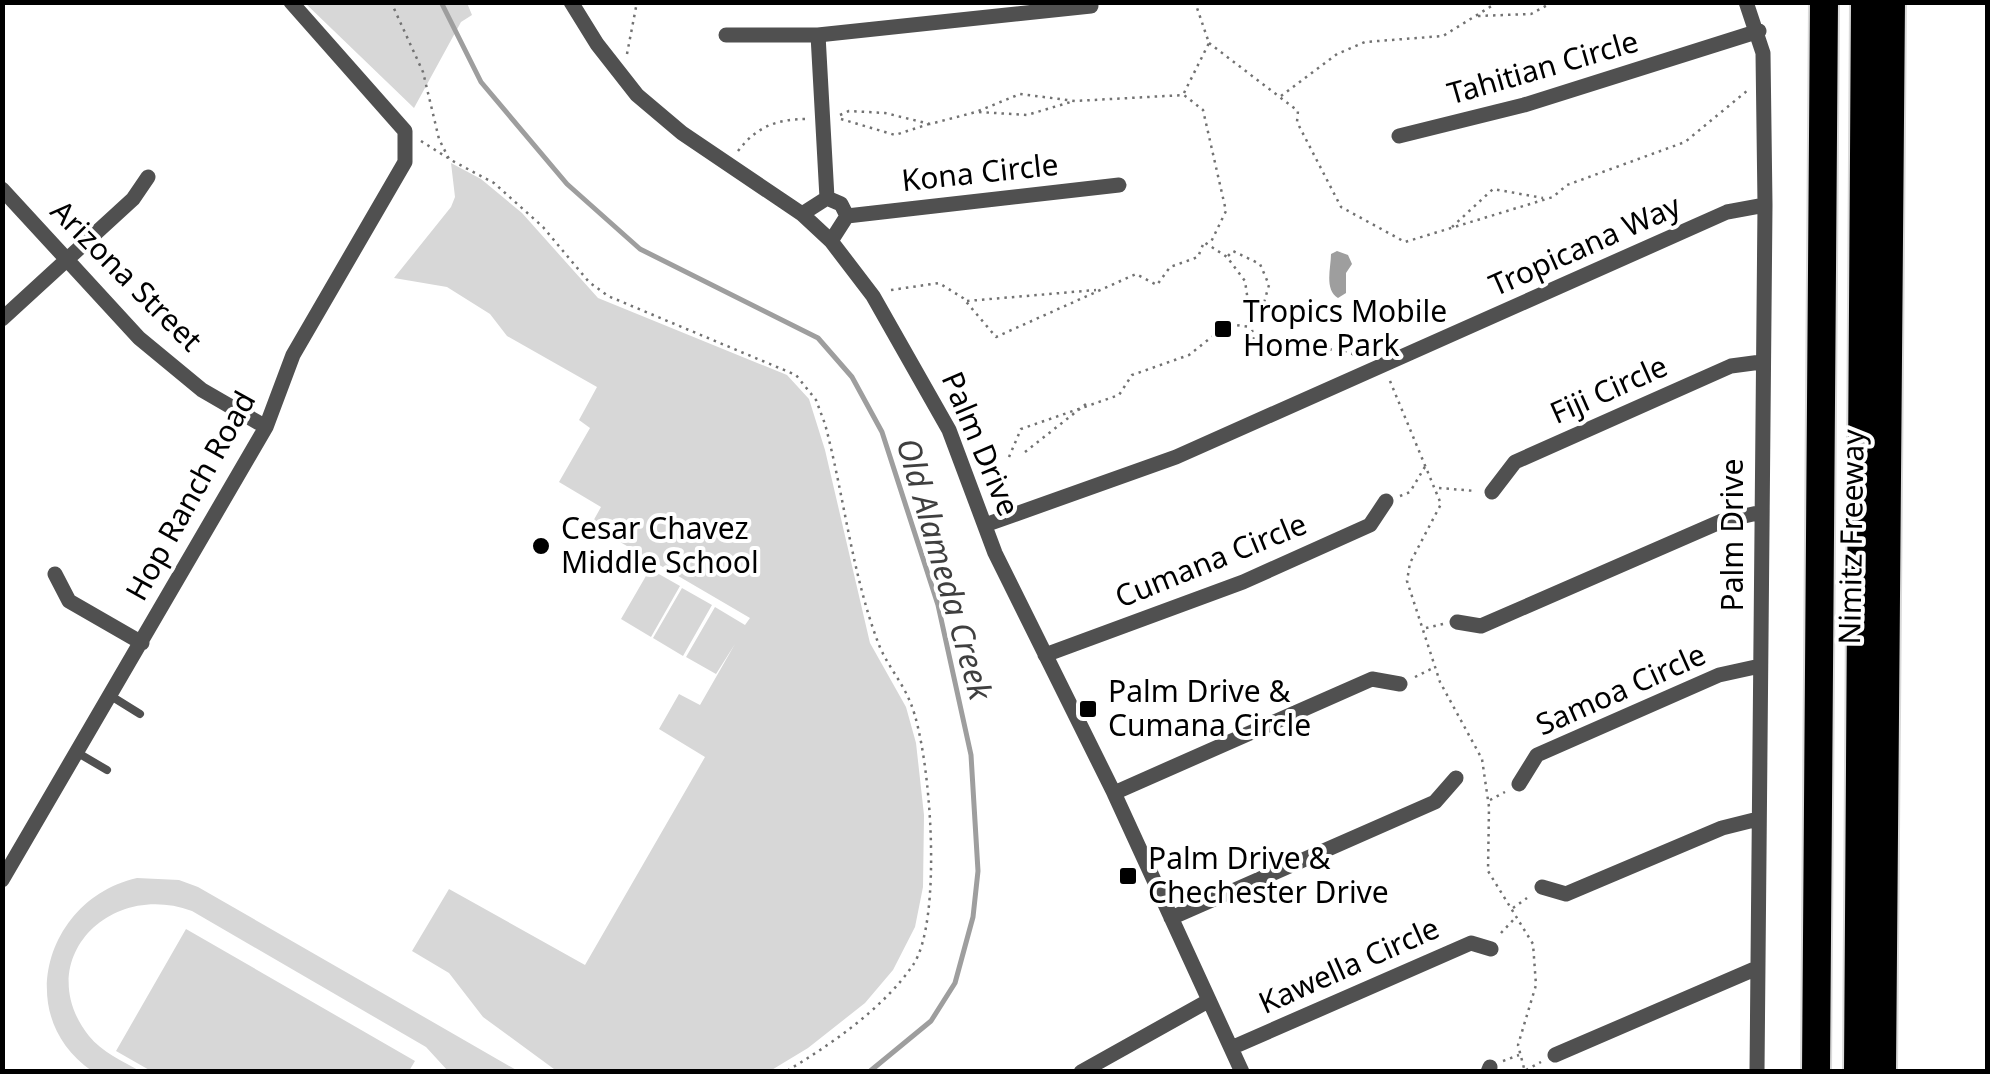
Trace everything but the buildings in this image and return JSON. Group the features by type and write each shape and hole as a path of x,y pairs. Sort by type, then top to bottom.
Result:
{"highway":[{"name":"Nimitz Freeway","path":"1816,1072 1824,2"},
{"path":"1858,1072 1866,2"},
{"name":"Nimitz Freeway","path":"1882,1072 1890,2"}],"street":[{"path":"292,2 405,131"},
{"name":"Palm Drive","path":"571,2 638,95 682,132 802,214 831,241 874,299 932,393 985,525 1242,1072"},
{"name":"Palm Drive","path":"1746,2 1759,31 1765,205 1757,1072"},
{"path":"726,35 818,36 1091,6"},
{"name":"Tahitian Circle","path":"1399,136 1524,105 1759,31"},
{"path":"818,36 827,198"},
{"name":"Hop Ranch Road","path":"2,880 266,428 293,355 405,162 405,131"},
{"path":"2,319 133,198 148,177"},
{"name":"Kona Circle","path":"847,216 1119,185"},
{"name":"Arizona Street","path":"2,189 140,338 202,390 266,428"},
{"path":"802,214 827,198"},
{"path":"827,198 841,204 847,216 831,241"},
{"name":"Tropicana Way","path":"985,525 1176,457 1727,212 1765,205"},
{"name":"Fiji Circle","path":"1492,492 1516,462 1731,366 1762,362"},
{"name":"Cumana Circle","path":"1045,655 1244,582 1370,525 1386,501"},
{"path":"1457,622 1481,626 1722,521 1762,512"},
{"path":"55,574 69,601 142,642"},
{"name":"Samoa Circle","path":"1519,784 1537,755 1719,674 1760,666"},
{"path":"1114,793 1372,679 1400,684"},
{"path":"1171,918 1435,802 1456,778"},
{"path":"1542,888 1566,894 1722,828 1758,820"},
{"name":"Kawella Circle","path":"1230,1048 1471,943 1491,949"},
{"path":"1554,1055 1757,968"},
{"path":"1081,1072 1208,1001"}],"lane":[{"path":"111,696 140,714"},
{"path":"78,752 107,770"}],"path":[{"path":"391,2 423,72 438,139 449,159"},
{"path":"618,71 632,46 638,2"},
{"path":"1196,2 1208,43 1298,110 1296,122 1341,207 1404,242 1548,199 1567,185 1685,142 1753,86 1763,85"},
{"path":"1280,96 1337,54 1365,42 1443,36 1498,2"},
{"path":"1476,16 1531,14 1553,2"},
{"path":"1184,95 1208,43"},
{"path":"930,124 849,110 836,118 895,135 976,112 1020,94 1075,101 1184,95 1203,110 1226,211 1209,245"},
{"path":"976,112 1027,115 1075,101"},
{"path":"730,163 754,132 769,124 821,118"},
{"path":"405,131 494,183 543,227 590,282 608,296 796,376 816,400 879,646 916,721 928,802 931,876 928,920 915,962 887,995 785,1072"},
{"path":"1451,228 1494,189 1548,199"},
{"path":"874,299 888,290 939,283 966,302 996,336 1136,274 1157,284 1170,267 1198,257 1204,242 1227,257 1245,281 1254,343 1276,354 1348,352 1389,378 1438,488 1439,514 1410,563 1407,581 1452,707 1482,758 1489,808 1488,871 1533,944 1536,984 1519,1033 1525,1072"},
{"path":"1227,257 1232,250 1260,264 1269,286 1261,313 1252,312"},
{"path":"966,302 1096,288 1096,292"},
{"path":"1009,457 1021,428 1119,395 1132,376 1190,355 1228,324 1251,327"},
{"path":"1025,452 1088,404"},
{"path":"1386,501 1410,492 1426,464"},
{"path":"1438,488 1492,492"},
{"path":"1400,684 1436,666"},
{"path":"1512,909 1542,888"},
{"path":"1491,949 1517,916"}],"shaded area":[{"path":"305,3 467,3 472,15 461,22 414,108"},
{"path":"451,163 481,179 522,213 598,298 787,375 809,399 825,450 870,643 906,707 916,743 924,815 923,887 915,927 893,970 865,1003 808,1048 770,1071 558,1072 483,1017 449,973 412,951 449,889 585,965 705,757 659,729 679,694 700,705 735,644 716,674 686,657 715,607 745,625 750,618 591,525 601,507 559,482 590,428 579,420 597,387 507,336 490,314 447,287 394,278 451,207 455,197"},
{"path":"1337,251 1348,255 1352,264 1346,273 1346,293 1338,298 1329,278 1331,254"},
{"path":"650,569 680,586 651,637 621,619"},
{"path":"682,588 712,605 683,656 653,638"},
{"path":"137,878 179,880 198,887 518,1071 448,1071 426,1047 192,911 161,904 132,907 107,918 87,934 74,956 69,981 73,1008 89,1036 140,1071 92,1071 67,1047 52,1020 47,991 50,961 62,933 81,909 106,890"},
{"path":"186,929 415,1061 409,1071 151,1071 116,1051"}],"waterway":[{"name":"Old Alameda Creek","path":"441,2 481,82 567,184 640,249 818,338 852,377 882,432 938,605 971,755 978,871 973,917 955,983 931,1021 869,1072"}],"place":[{"name":"Tropics Mobile Home Park","path":"1223,329"},
{"name":"Cesar Chavez Middle School","path":"541,546"},
{"name":"Palm Drive & Cumana Circle","path":"1088,709"},
{"name":"Palm Drive & Chechester Drive","path":"1128,876"}]}
